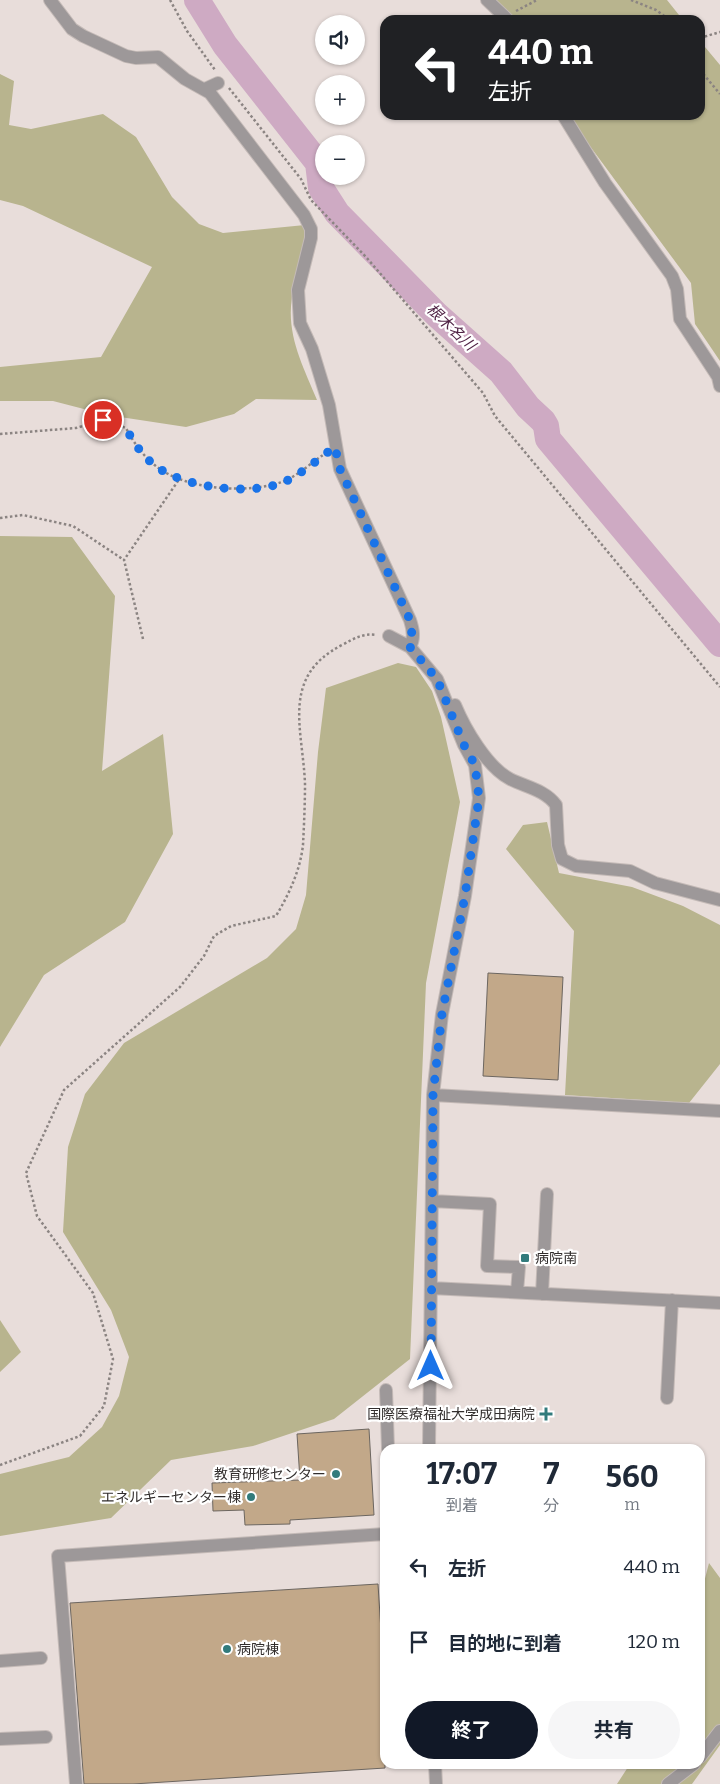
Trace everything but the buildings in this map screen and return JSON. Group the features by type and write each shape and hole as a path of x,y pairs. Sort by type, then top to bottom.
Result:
{"street":[{"path":"50,0 72,29 83,36 126,56 136,58 158,57 195,86 217,83 312,229 307,262 298,290 300,323 312,349 329,405 340,469 410,620 413,642 410,647"},
{"path":"487,0 503,15"},
{"path":"567,120 605,183 672,276 677,288 680,319 718,377 720,386"},
{"path":"389,636 410,647 437,679 449,687 456,707 483,754 496,770 544,793 556,805 558,845 562,859 576,866 630,871 655,883 720,900"},
{"path":"429,1444 433,1095 442,1014 465,896 479,798 475,765 464,745 437,679"},
{"path":"433,1095 720,1110"},
{"path":"542,1294 547,1194"},
{"path":"432,1201 490,1204 487,1266 519,1268 517,1292"},
{"path":"431,1288 720,1303"},
{"path":"667,1398 672,1300"},
{"path":"386,1390 388,1444"},
{"path":"76,1784 58,1556 380,1534"},
{"path":"3,1660 41,1658"},
{"path":"705,1750 720,1731"},
{"path":"0,1739 46,1737"},
{"path":"435,1769 436,1784"},
{"path":"668,1784 688,1769"}],"path":[{"path":"170,0 217,83 301,179 311,200 366,257 483,393 495,416 720,687"},
{"path":"511,15 537,0"},
{"path":"631,0 656,10 663,15"},
{"path":"705,36 720,32"},
{"path":"705,76 720,94"},
{"path":"0,434 76,428 103,420 126,428 133,442 157,467 192,483 247,490 284,482 335,447"},
{"path":"124,560 180,478"},
{"path":"0,518 23,514 73,526 124,560 143,638"},
{"path":"0,1465 80,1436 104,1406 112,1359 93,1293 37,1216 26,1173 64,1090 180,987 204,956 214,936 231,926 276,916 292,890 302,847 305,784 298,708 305,680 328,652 365,633 389,636"}],"shaded area":[{"path":"484,0 667,0 679,15 495,15"},
{"path":"705,47 720,65 720,361 695,324 691,283 571,120 705,120"},
{"path":"0,74 14,81 9,125 31,129 103,114 136,137 172,197 199,224 223,233 305,225 305,235 292,297 291,324 301,362 317,400 256,399 234,414 186,427 107,415 53,401 0,401 0,367 101,357 152,267 23,206 0,200"},
{"path":"0,536 72,537 115,596 102,771 163,734 173,834 125,922 44,975 0,1047"},
{"path":"398,663 416,667 432,691 441,717 460,802 426,983 410,1359 334,1419 253,1446 171,1460 111,1518 0,1536 0,1474 69,1457 102,1427 119,1396 129,1357 111,1310 63,1232 68,1147 85,1094 124,1043 267,958 296,929 306,895 318,752 326,688"},
{"path":"547,822 559,873 632,887 683,906 720,925 720,1064 689,1103 565,1095 574,931 506,849 523,825"},
{"path":"0,1320 21,1352 0,1372"},
{"path":"709,1563 720,1578 720,1745 705,1766 705,1579"},
{"path":"627,1769 703,1769 692,1784 617,1784"}],"waterway":[{"name":"根木名川","path":"197,0 225,45 318,163 321,188 337,213 437,315 501,372 528,407 543,421 546,426 548,439 720,644"}],"place":[{"name":"病院南","path":"525,1258"},
{"name":"国際医療福祉大学成田病院","path":"546,1414"},
{"name":"教育研修センター","path":"336,1474"},
{"name":"エネルギーセンター棟","path":"251,1497"},
{"name":"病院棟","path":"227,1649"}],"route":[{"path":"103,420 126,428 133,442 157,467 192,483 210,486 247,490 284,482 335,447 340,469 410,620 413,642 410,647 424,661 437,679 464,745 475,765 479,798 465,896 442,1014 433,1095 431,1366"}]}
